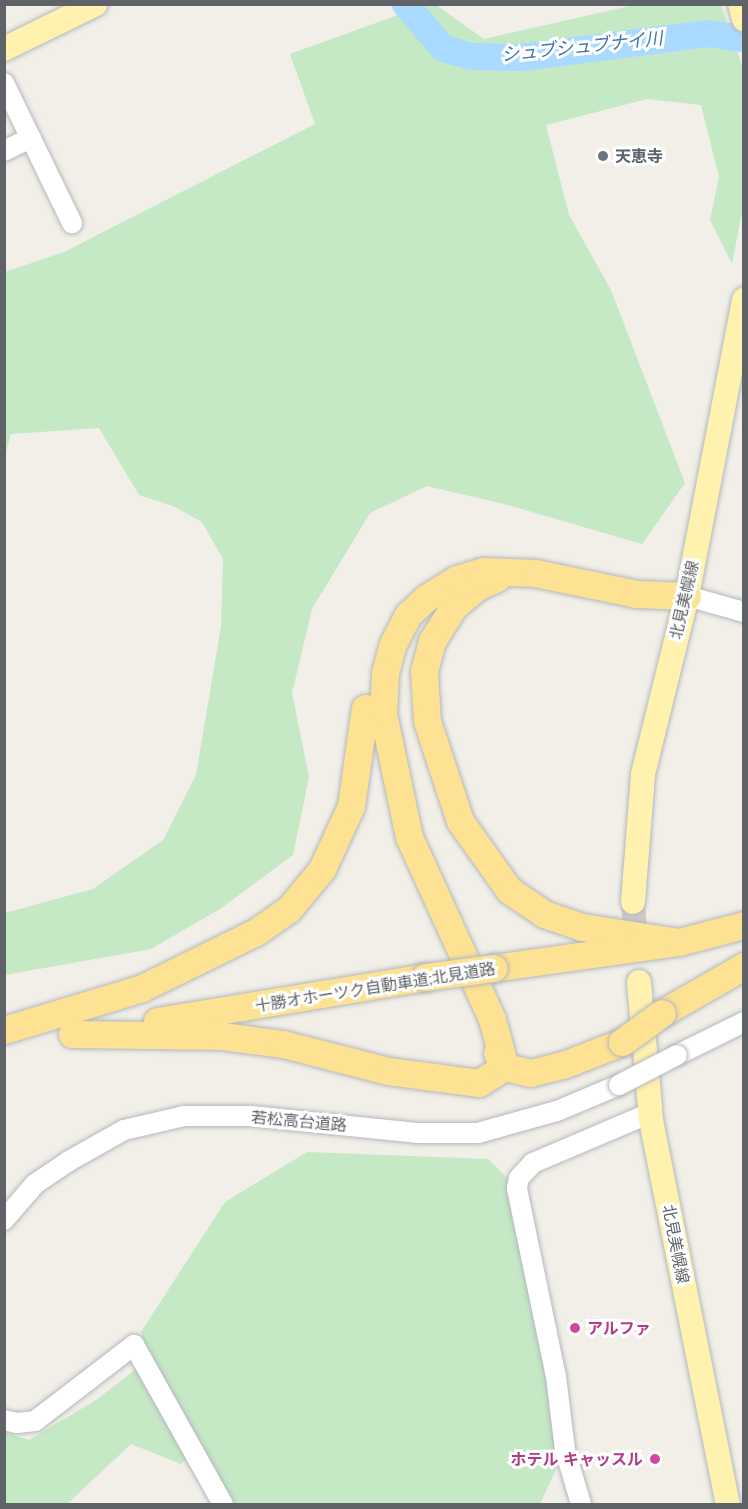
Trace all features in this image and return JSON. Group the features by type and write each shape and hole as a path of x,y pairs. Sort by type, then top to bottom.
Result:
{"highway":[{"path":"4,1030 142,988 256,932 288,910 322,869 351,806 372,657 383,626 411,587 449,563 481,554 506,553 639,577 687,596"},
{"path":"505,1068 492,1019 409,837 383,714 385,673 393,644 408,615 426,597 456,579 483,572 512,572 561,577 637,594 687,596"},
{"path":"512,572 477,587 454,606 432,641 424,671 427,721 460,821 509,890 544,914 582,927 679,942"},
{"path":"366,708 395,833 436,935 505,1068"},
{"name":"十勝オホーツク自動車道;北見道路","path":"4,1044 425,977 679,942 744,925"},
{"path":"72,1034 222,1036 283,1044 388,1071 479,1083 505,1068 530,1073 563,1065 622,1041 662,1013 744,966"}],"main road":[{"path":"740,4 744,19"},
{"path":"4,49 96,5"},
{"name":"北見美幌線","path":"633,902 643,774 687,596 738,367 744,299"},
{"name":"北見美幌線","path":"639,982 650,1113 728,1504"}],"street":[{"path":"4,83 72,223"},
{"path":"4,151 31,138"},
{"path":"687,596 744,612"},
{"name":"若松高台道路","path":"4,1220 35,1184 78,1155 124,1130 183,1116 251,1116 419,1132 478,1133 557,1112 619,1085 744,1022"},
{"path":"580,1504 566,1450 556,1377 517,1188 519,1178 533,1163 650,1113"},
{"path":"4,1420 17,1424 35,1421 134,1345 223,1504"}],"green space":[{"path":"426,5 436,5 484,39 634,5 721,5 744,71 743,207 732,264 710,220 719,177 701,105 647,99 546,125 569,215 611,290 685,483 642,544 508,505 427,486 370,513 312,609 292,693 309,777 293,855 220,909 151,949 5,975 5,913 93,889 163,840 196,775 221,626 223,559 202,522 173,506 139,495 99,428 11,434 5,455 5,272 64,252 315,124 290,54"},
{"path":"307,1152 488,1159 517,1188 565,1450 540,1504 235,1504 198,1446 181,1464 131,1444 67,1504 5,1504 4,1432 29,1440 96,1400 148,1360 141,1332 225,1202"}],"waterway":[{"name":"シュブシュブナイ川","path":"405,4 443,48 471,56 520,57 707,33 744,38"}],"tunnel":[{"path":"633,902 639,982"}],"place":[{"name":"天恵寺","path":"603,156"},
{"name":"アルファ","path":"575,1328"},
{"name":"ホテル キャッスル","path":"655,1459"}]}
